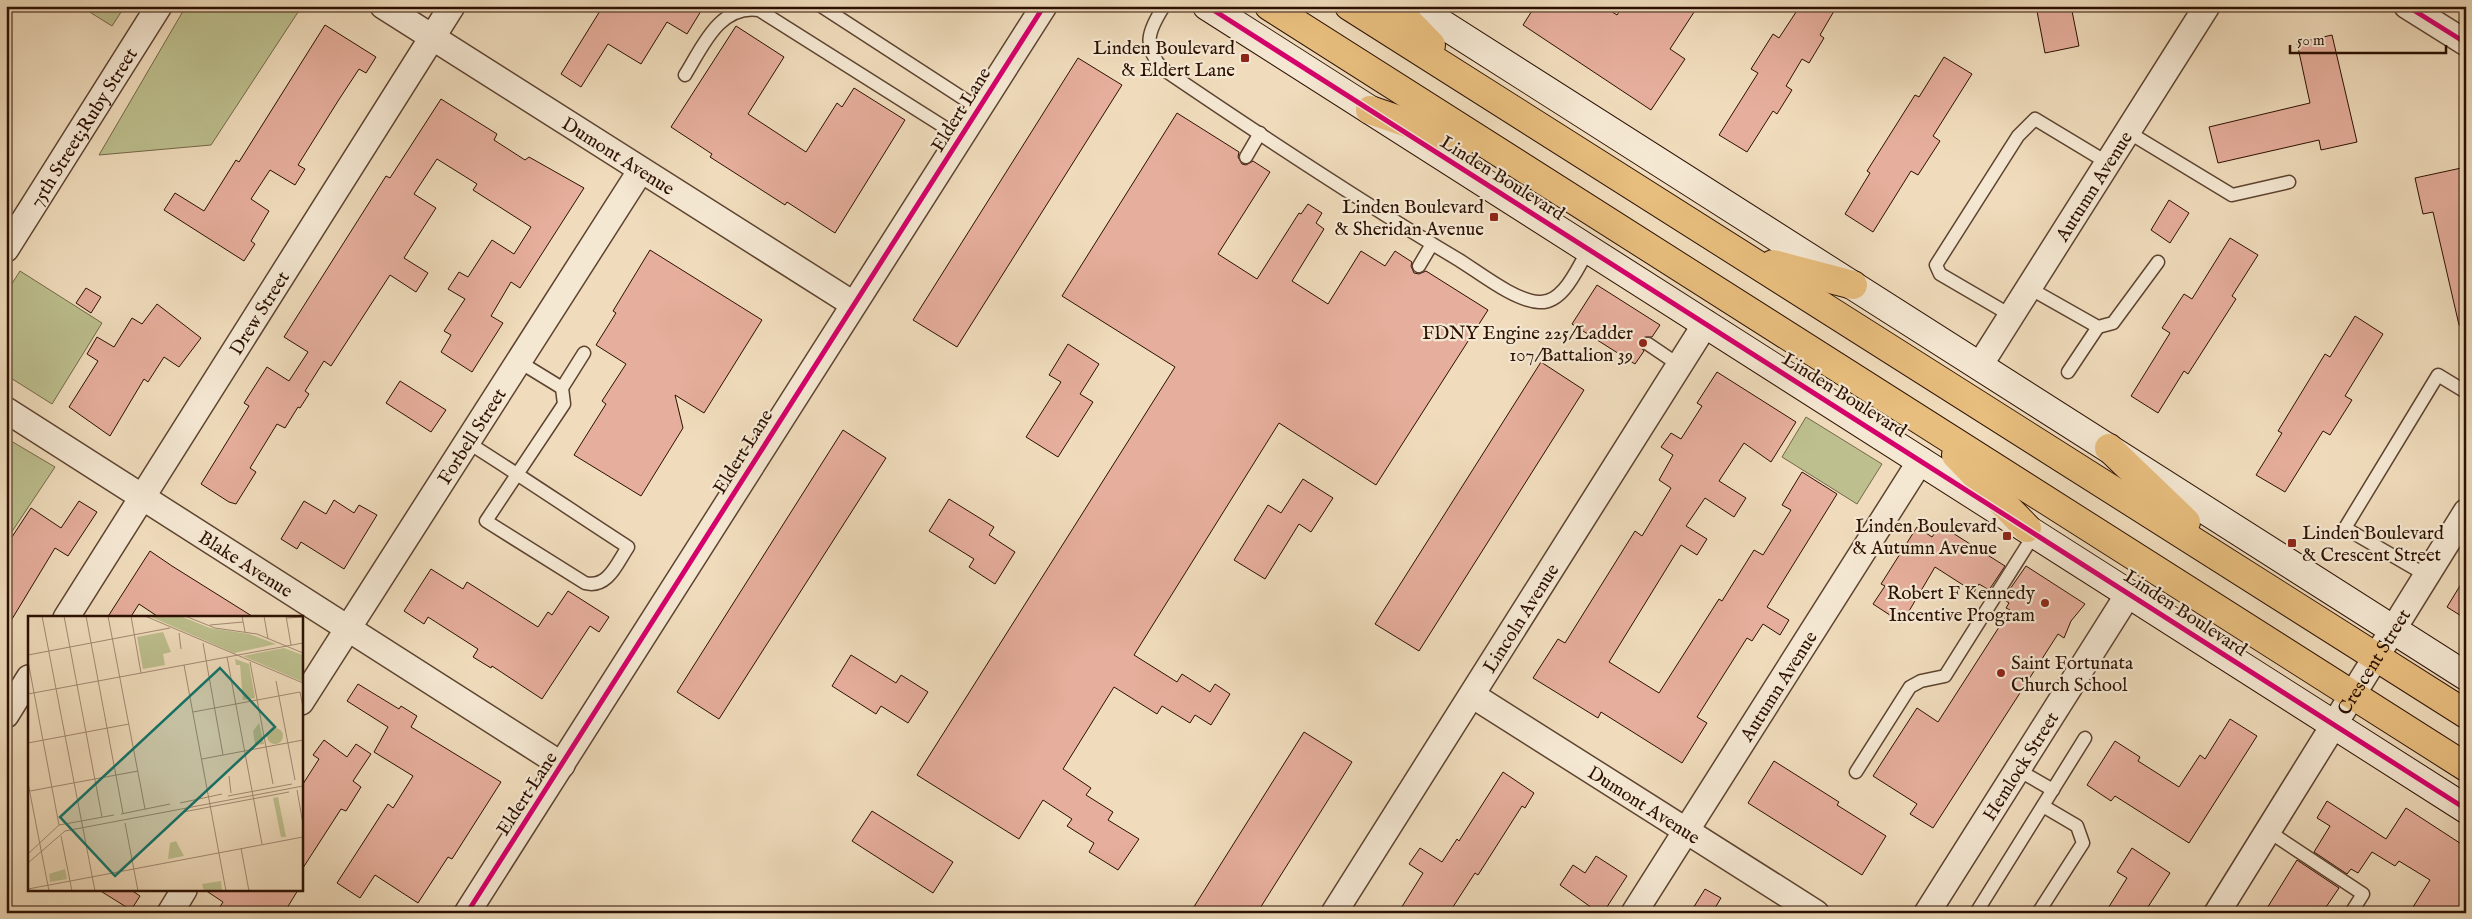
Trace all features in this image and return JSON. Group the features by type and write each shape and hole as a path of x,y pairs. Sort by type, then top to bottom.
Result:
{"highway":[{"name":"Linden Boulevard","path":"1269,6 2466,767"},
{"path":"1349,6 2466,714"},
{"path":"1392,6 1466,80"},
{"path":"1370,110 1506,156"},
{"path":"1746,257 1853,285"},
{"path":"1924,422 2031,530"},
{"path":"2109,448 2229,563"}],"street":[{"name":"75th Street;Ruby Street","path":"10,234 159,6"},
{"name":"Dumont Avenue","path":"382,6 853,304"},
{"name":"Drew Street","path":"67,616 141,496 452,6"},
{"name":"Eldert Lane","path":"467,913 1044,6"},
{"name":"Linden Boulevard","path":"1207,6 2466,809"},
{"path":"1414,6 2466,676"},
{"name":"Autumn Avenue","path":"1980,366 2207,6"},
{"path":"2407,6 2466,44"},
{"name":"Forbell Street","path":"302,700 641,170"},
{"name":"Lincoln Avenue","path":"1334,913 1706,323"},
{"name":"Blake Avenue","path":"6,410 562,765"},
{"name":"Autumn Avenue","path":"1634,913 1921,460"},
{"name":"Crescent Street","path":"2217,913 2466,512"},
{"name":"Hemlock Street","path":"1927,913 2129,593"},
{"path":"6,715 28,680"},
{"name":"Dumont Avenue","path":"1472,695 1816,913"},
{"path":"170,913 183,892"}],"lane":[{"path":"820,6 978,108"},
{"path":"1164,6 1149,34 1149,45 1156,62 1163,69 1432,244 1507,289 1539,302 1556,297 1570,280 1589,249"},
{"path":"686,75 712,30 740,10 759,10 960,137"},
{"path":"2012,316 1940,274 1936,265 2018,136 2035,120 2108,163"},
{"path":"2128,132 2232,196 2289,182"},
{"path":"1246,156 1260,133"},
{"path":"1419,266 1432,244"},
{"path":"2068,372 2098,327 2113,323 2158,262"},
{"path":"2029,288 2098,327"},
{"path":"1648,344 1679,365"},
{"path":"467,442 517,475 628,546 608,577 601,584 585,583 486,520 517,475 564,404 562,388 584,353"},
{"path":"518,361 562,388"},
{"path":"2426,575 2345,528 2438,375 2466,392"},
{"path":"1856,772 1910,686 1926,679 1945,676 2031,530"},
{"path":"1976,913 2085,738"},
{"path":"2018,770 2053,790"},
{"path":"2038,913 2083,843 2077,826 2043,806"},
{"path":"2268,831 2363,894 2351,913"}],"green space":[{"path":"80,6 125,6 112,26"},
{"path":"186,6 302,6 211,145 99,155"},
{"path":"20,271 102,323 52,404 6,375 6,293"},
{"path":"1806,417 1882,464 1857,504 1782,457"},
{"path":"6,438 55,467 11,533 6,530"}],"building":[{"path":"603,6 704,6 687,34 667,22 641,64 608,44 581,87 561,74"},
{"path":"1535,6 1603,6 1617,15 1623,6 1698,6 1670,49 1685,59 1651,110 1523,25"},
{"path":"1800,6 1837,6 1820,35 1824,38 1809,63 1802,59 1786,86 1792,90 1777,114 1773,111 1747,152 1719,135 1758,73 1751,69 1773,34 1779,38"},
{"path":"2036,6 2071,6 2079,46 2045,53"},
{"path":"325,25 376,57 366,73 359,69 338,101 298,165 305,169 295,185 270,170 251,199 269,211 251,241 255,244 244,261 164,210 175,193 204,211 236,160 239,162"},
{"path":"736,26 784,57 748,114 806,152 837,103 842,107 854,88 905,120 835,233 787,202 785,205 710,157 712,154 671,127"},
{"path":"2332,35 2357,142 2321,150 2319,140 2218,163 2209,127 2310,103 2297,43"},
{"path":"1944,57 1972,74 1933,136 1940,141 1918,175 1911,171 1873,232 1845,214 1870,173 1867,171 1915,95 1919,97"},
{"path":"1078,58 1122,85 957,347 913,320"},
{"path":"441,99 497,134 494,140 525,160 529,157 584,188 520,288 511,282 491,316 503,323 472,372 441,352 451,335 444,331 465,299 448,289 459,272 468,277 492,240 514,254 531,227 473,190 477,184 437,159 414,194 436,208 404,258 428,273 416,292 390,275 331,366 324,361 305,391 309,394 285,428 277,424 250,468 256,472 236,504 229,502 201,484 249,406 244,403 267,367 289,381 308,352 284,337 386,176 390,178"},
{"path":"1177,113 1239,152 1238,157 1242,164 1246,165 1253,161 1270,172 1218,254 1257,279 1299,213 1301,214 1308,204 1322,213 1316,223 1324,229 1292,281 1328,304 1361,251 1385,266 1395,251 1412,262 1411,266 1414,273 1419,274 1426,271 1488,310 1376,485 1279,423 1134,655 1177,682 1182,674 1210,692 1215,684 1230,694 1211,725 1195,715 1190,723 1162,706 1157,714 1114,687 1063,769 1091,788 1086,795 1113,812 1108,820 1139,839 1118,870 1089,852 1094,843 1067,826 1072,819 1043,800 1019,839 917,775 1175,367 1062,296"},
{"path":"2466,167 2466,205 2461,206 2466,226 2466,324 2459,325 2433,212 2423,214 2415,178"},
{"path":"2169,200 2189,213 2170,243 2151,230"},
{"path":"2230,238 2258,255 2232,296 2236,299 2188,374 2184,371 2158,413 2131,396 2170,333 2162,328 2184,294 2192,299"},
{"path":"650,250 762,320 704,413 675,395 683,428 641,496 574,455 606,404 602,401 626,364 596,345 616,313 613,311"},
{"path":"1597,285 1660,325 1652,337 1645,337 1641,340 1641,347 1644,351 1635,364 1572,324"},
{"path":"86,288 101,297 91,313 76,303"},
{"path":"157,304 201,338 179,367 164,357 148,382 144,379 110,436 69,407 98,361 87,354 97,337 114,347 132,318 142,324"},
{"path":"2355,316 2383,334 2345,396 2352,400 2330,435 2323,431 2285,492 2256,475 2282,433 2278,431 2325,354 2330,357"},
{"path":"1068,344 1099,364 1080,394 1093,402 1058,457 1026,437 1061,382 1049,375"},
{"path":"1541,362 1584,390 1419,651 1375,624"},
{"path":"1717,372 1796,422 1771,462 1744,443 1719,481 1746,498 1734,517 1705,498 1686,526 1707,539 1697,555 1681,545 1609,662 1659,693 1719,599 1722,601 1754,550 1763,555 1791,510 1782,505 1802,472 1837,494 1767,607 1789,620 1780,635 1763,624 1752,641 1747,638 1697,717 1707,723 1682,763 1601,712 1598,718 1533,678 1558,639 1565,643 1635,531 1642,536 1671,488 1659,480 1673,455 1661,447 1671,433 1681,439 1702,406 1697,403"},
{"path":"400,381 446,410 431,432 386,403"},
{"path":"843,430 886,458 719,719 677,692"},
{"path":"1303,479 1333,498 1311,532 1299,524 1265,579 1234,560 1268,505 1281,513"},
{"path":"949,499 994,527 989,535 1015,552 995,584 969,567 974,559 929,531"},
{"path":"334,500 354,513 359,505 377,515 344,569 301,542 297,549 281,539 304,501 326,514"},
{"path":"79,501 97,512 68,556 55,548 6,629 6,546 31,508 61,528"},
{"path":"1940,525 2005,566 1989,590 1979,584 1974,592 1935,567 1902,623 1873,604 1885,586 1881,584 1917,527 1932,537"},
{"path":"150,551 252,616 157,616 139,604 131,616 108,616"},
{"name":"Saint Fortunata Church School","path":"2026,566 2085,604 2071,621 2064,638 2058,634 1933,828 1910,814 1917,804 1873,776 1917,708 1938,722 2010,610 2006,608 2009,603 2003,599"},
{"path":"431,569 463,589 467,582 538,627 548,612 552,615 568,591 609,617 599,632 590,626 542,699 492,666 491,668 473,657 478,649 428,617 424,624 404,611"},
{"path":"2466,576 2466,619 2447,607"},
{"path":"851,655 896,683 901,675 928,692 908,723 881,706 876,714 832,686"},
{"path":"358,684 399,709 401,706 417,716 411,727 501,782 452,859 448,857 418,903 375,875 360,898 337,883 388,804 393,808 413,776 374,752 388,727 347,701"},
{"path":"2230,719 2257,736 2189,843 2115,796 2111,801 2087,785 2115,741 2140,757 2138,761 2179,787 2200,755 2205,759"},
{"path":"1304,732 1352,762 1257,913 1190,913"},
{"path":"324,740 347,757 356,744 371,754 353,781 361,787 346,811 341,809 302,869 302,785 319,759 313,755"},
{"path":"1774,761 1839,802 1837,805 1886,836 1862,875 1748,803"},
{"path":"1503,772 1534,793 1525,808 1522,806 1478,875 1475,873 1449,913 1398,913 1423,873 1409,864 1420,848 1442,862 1457,839 1459,841"},
{"path":"2327,801 2386,839 2406,808 2466,847 2466,901 2458,913 2423,913 2413,907 2430,880 2399,861 2395,866 2372,852 2358,873 2351,869 2347,874 2314,852 2330,826 2317,818"},
{"path":"872,811 953,862 933,893 852,841"},
{"path":"2132,848 2170,873 2144,913 2105,913 2127,878 2117,872"},
{"path":"1596,856 1627,876 1603,913 1599,913 1560,885 1573,865 1585,873"},
{"path":"2297,860 2339,888 2322,913 2264,913"},
{"path":"1705,889 1721,898 1712,913 1690,913"},
{"path":"102,892 134,892 140,896 131,910"},
{"path":"208,892 297,892 284,913 216,913 223,902"}],"cycle path":[{"path":"467,913 1044,6"},
{"path":"1207,6 2466,809"},
{"path":"2407,6 2466,43"}],"place":[{"name":"Linden Boulevard & Eldert Lane","path":"1245,58"},
{"name":"Linden Boulevard & Sheridan Avenue","path":"1494,217"},
{"name":"FDNY Engine 225/Ladder 107/Battalion 39","path":"1643,343"},
{"name":"Linden Boulevard & Autumn Avenue","path":"2007,536"},
{"name":"Linden Boulevard & Crescent Street","path":"2292,543"},
{"name":"Robert F Kennedy Incentive Program","path":"2045,603"},
{"name":"Saint Fortunata Church School","path":"2001,673"}]}
